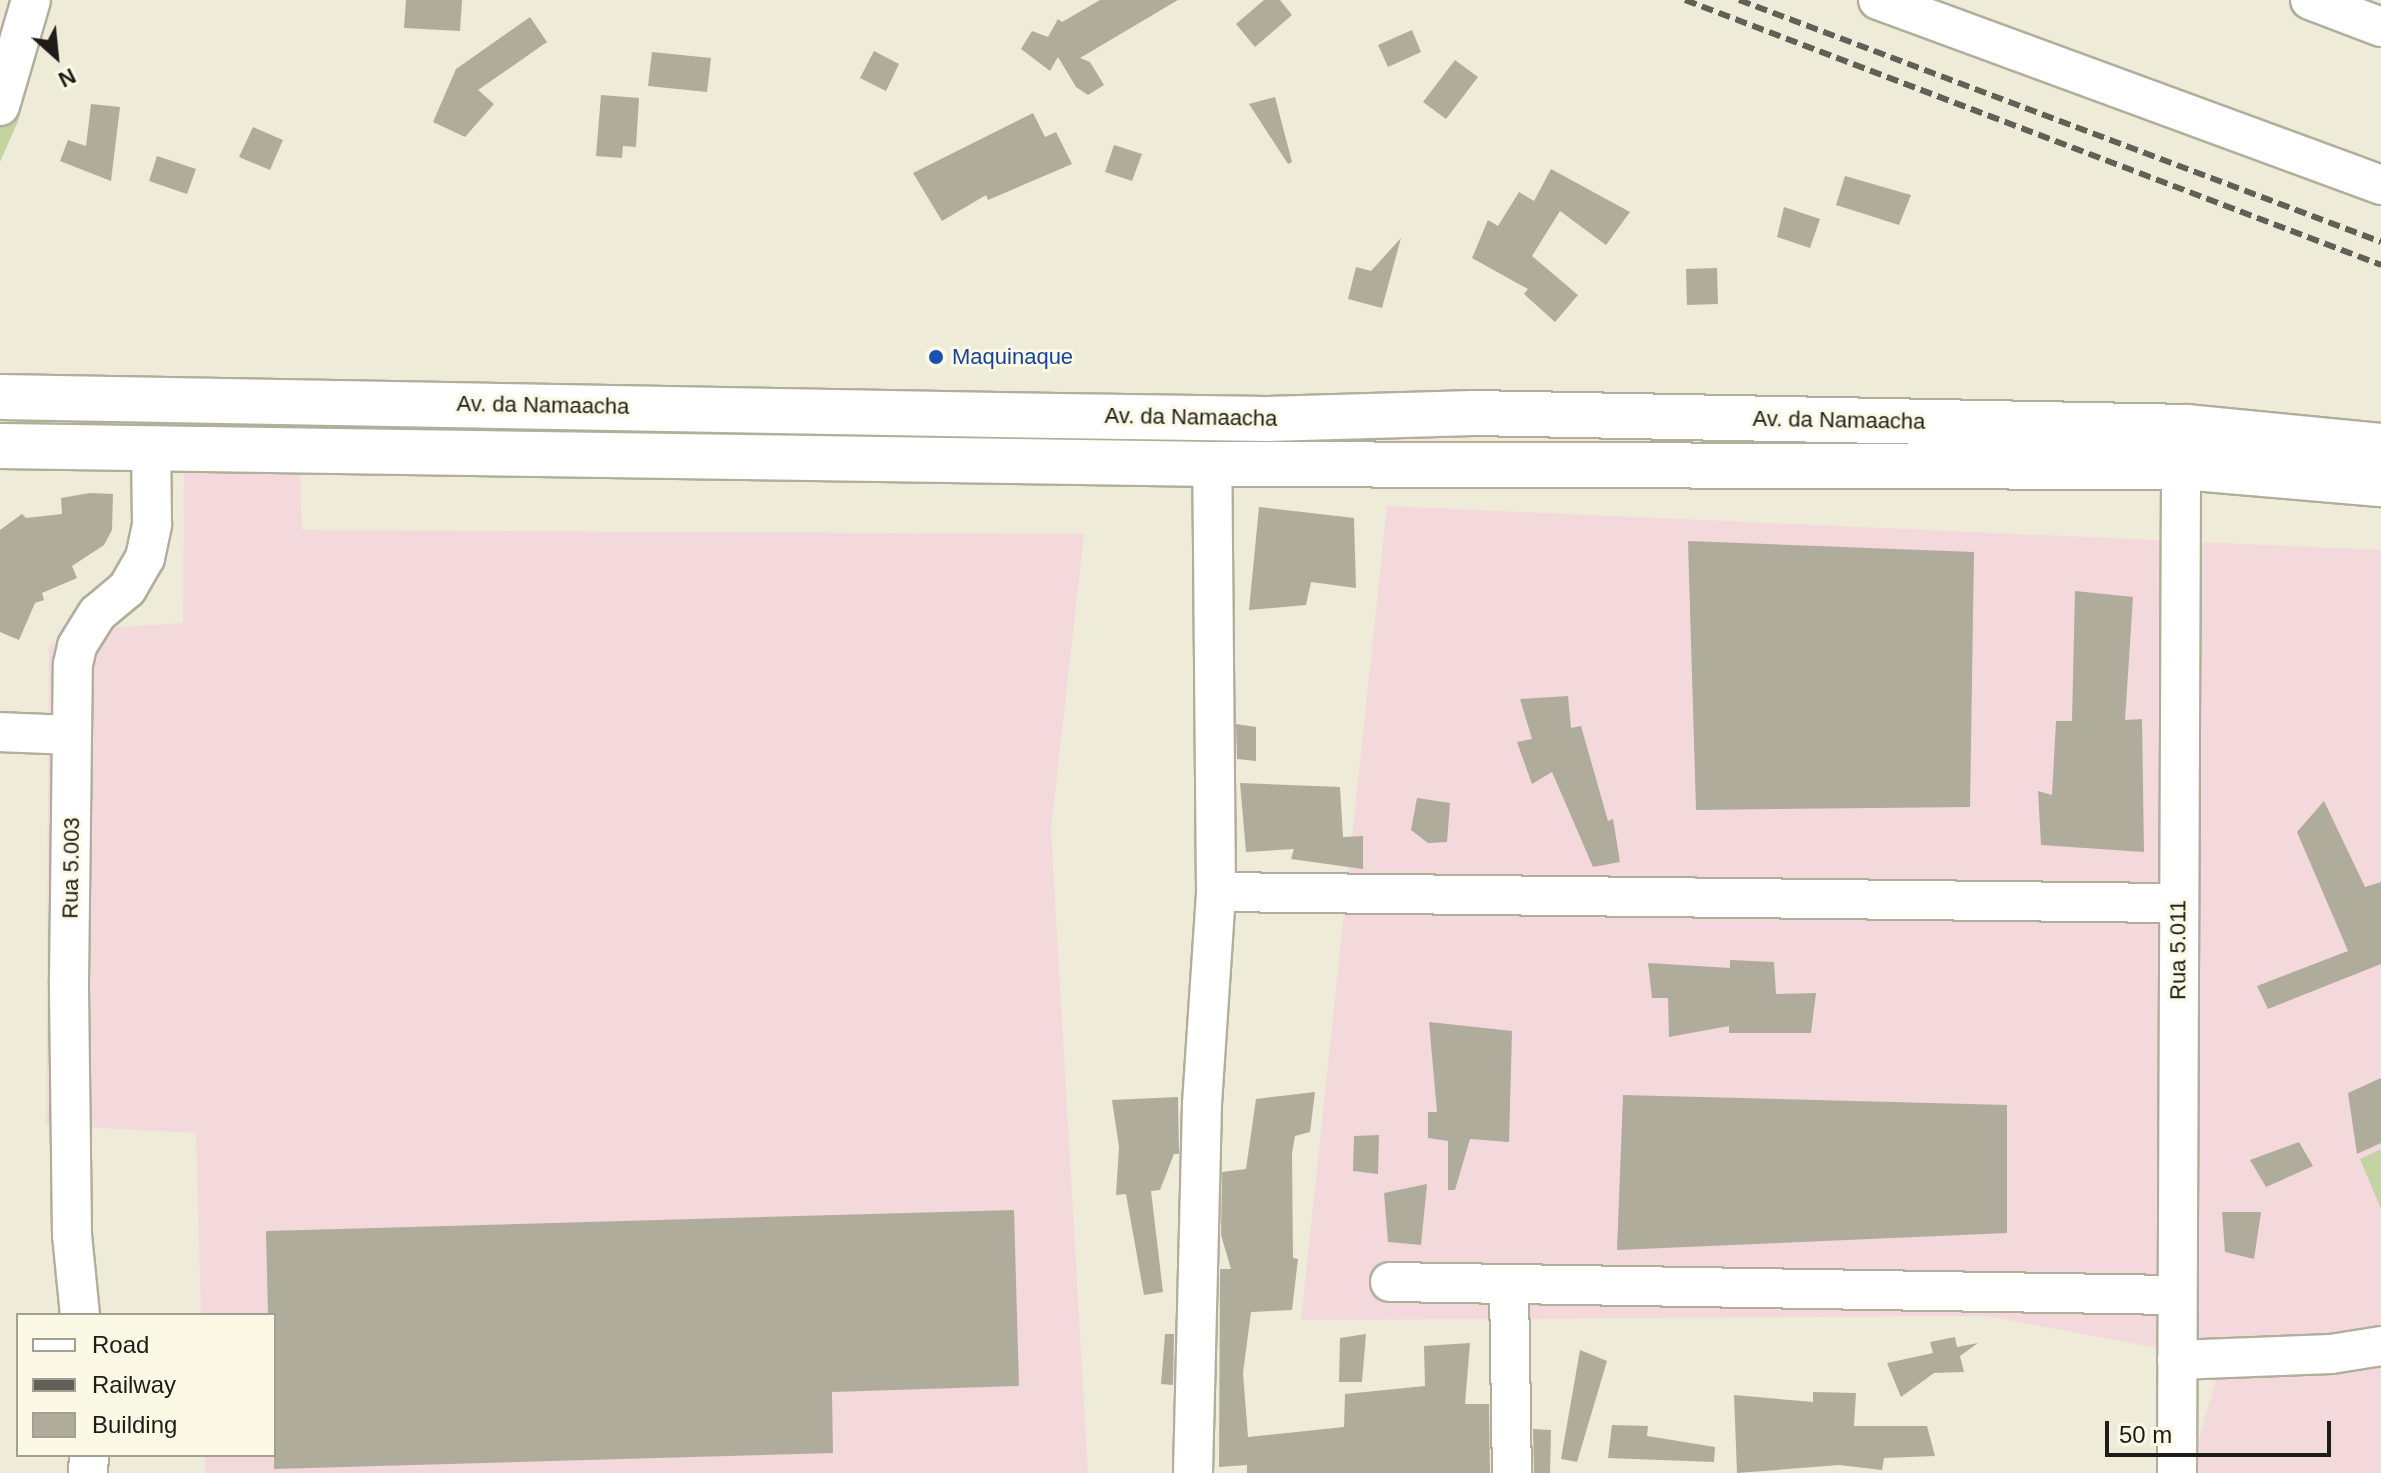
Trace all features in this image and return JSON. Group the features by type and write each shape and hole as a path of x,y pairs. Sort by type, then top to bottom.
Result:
{"highway":[{"name":"Av. da Namaacha","path":"0,397 1267,419 1473,413 2184,447 2381,484"},
{"name":"Av. da Namaacha","path":"0,446 1212,464 2381,446"}],"street":[{"path":"0,106 31,0"},
{"path":"1878,0 2381,185"},
{"path":"2310,0 2381,27"},
{"name":"Rua 5.003","path":"80,1313 72,1235 72,735 77,646 98,613 127,589 145,558 152,524 151,447"},
{"name":"Rua 5.011","path":"2177,1473 2178,903 2184,447"},
{"path":"1193,1473 1202,1104 1216,892 1212,464"},
{"path":"0,732 72,735"},
{"path":"1216,892 2178,903"},
{"path":"1390,1282 1509,1287 2177,1295"},
{"path":"1509,1287 1512,1473"},
{"path":"2177,1360 2331,1354 2381,1346"}],"shaded area":[{"path":"184,470 300,472 302,530 1084,534 1051,830 1088,1473 205,1473 205,1457 276,1457 276,1313 201,1313 196,1133 46,1125 49,646 76,630 183,623"},
{"path":"1387,506 2381,550 2381,1473 2189,1473 2222,1360 1987,1316 1301,1320"}],"green space":[{"path":"0,83 19,119 0,162"},
{"path":"2381,1149 2381,1209 2360,1159"}],"building":[{"path":"406,0 462,0 460,31 404,28"},
{"path":"1100,0 1178,0 1080,58 1090,62 1104,85 1088,95 1076,87 1058,57 1050,71 1021,49 1032,31 1048,37 1058,19 1062,22"},
{"path":"1264,0 1280,0 1292,15 1255,47 1236,24"},
{"path":"530,17 547,42 478,90 494,104 465,137 433,122 456,69"},
{"path":"1412,30 1421,52 1388,67 1378,45"},
{"path":"874,51 899,64 886,91 860,78"},
{"path":"652,52 711,58 707,92 648,86"},
{"path":"1455,60 1478,77 1446,119 1423,102"},
{"path":"601,95 639,98 636,147 623,146 622,158 596,156"},
{"path":"1275,97 1292,162 1288,164 1249,104"},
{"path":"91,104 120,107 111,181 60,161 68,140 86,146"},
{"path":"1033,113 1045,137 1056,132 1072,164 988,200 986,195 942,221 913,173"},
{"path":"253,127 283,140 270,170 239,157"},
{"path":"1114,145 1142,154 1132,181 1105,172"},
{"path":"157,156 196,169 187,194 149,181"},
{"path":"1551,169 1630,212 1606,245 1560,211 1532,256 1578,295 1555,322 1524,294 1528,289 1472,258 1488,220 1498,226 1519,192 1534,201"},
{"path":"1845,176 1911,195 1899,225 1836,205"},
{"path":"1784,207 1820,219 1810,248 1777,237"},
{"path":"1401,238 1382,308 1348,299 1356,267 1371,271"},
{"path":"1717,268 1718,304 1687,305 1686,269"},
{"path":"90,493 113,494 112,530 104,545 72,566 77,578 42,593 44,600 35,603 19,640 0,632 0,530 22,514 26,518 62,514 61,498"},
{"path":"1259,507 1354,518 1356,588 1311,582 1306,605 1249,610"},
{"path":"1688,541 1974,552 1970,807 1696,810"},
{"path":"2075,591 2133,597 2125,720 2142,719 2144,852 2041,845 2038,791 2052,795 2056,721 2072,721"},
{"path":"1568,696 1571,728 1581,726 1608,821 1613,819 1620,862 1593,867 1552,772 1532,784 1517,742 1532,739 1520,699"},
{"path":"1236,724 1256,727 1256,761 1237,759"},
{"path":"1240,783 1340,787 1343,837 1363,836 1363,869 1291,859 1294,849 1246,852"},
{"path":"1417,798 1450,803 1447,842 1428,843 1411,830"},
{"path":"2324,801 2365,887 2381,882 2381,964 2268,1009 2257,986 2348,951 2297,832"},
{"path":"1730,960 1774,962 1776,994 1816,993 1811,1033 1729,1033 1729,1026 1669,1037 1668,998 1652,998 1648,963 1730,968"},
{"path":"1429,1022 1512,1031 1509,1142 1470,1139 1455,1190 1448,1190 1448,1141 1428,1138 1428,1112 1437,1112"},
{"path":"2381,1078 2381,1143 2357,1154 2348,1093"},
{"path":"1315,1092 1310,1132 1295,1136 1292,1153 1293,1258 1298,1259 1292,1310 1251,1312 1243,1373 1248,1437 1344,1427 1345,1394 1425,1386 1424,1346 1470,1343 1465,1404 1489,1404 1490,1473 1247,1473 1247,1465 1219,1467 1220,1269 1231,1269 1221,1235 1222,1172 1246,1169 1256,1099"},
{"path":"1623,1095 2007,1105 2007,1233 1617,1250"},
{"path":"1178,1097 1179,1154 1174,1154 1160,1190 1151,1191 1163,1292 1144,1295 1126,1194 1116,1195 1119,1147 1112,1100"},
{"path":"1379,1135 1378,1174 1353,1171 1354,1136"},
{"path":"2299,1142 2313,1166 2266,1187 2250,1160"},
{"path":"1427,1184 1421,1245 1388,1242 1384,1193"},
{"path":"1014,1210 1019,1386 832,1392 833,1453 274,1469 276,1313 268,1313 266,1231"},
{"path":"2222,1212 2261,1212 2254,1259 2225,1252"},
{"path":"1165,1334 1174,1334 1173,1385 1161,1384"},
{"path":"1366,1334 1362,1382 1339,1382 1340,1338"},
{"path":"1955,1337 1957,1347 1978,1343 1960,1356 1964,1372 1934,1373 1901,1397 1887,1363 1933,1353 1930,1342"},
{"path":"1580,1350 1607,1361 1577,1462 1561,1459"},
{"path":"1813,1392 1856,1393 1854,1426 1927,1426 1935,1456 1884,1458 1882,1470 1839,1465 1737,1473 1734,1395 1813,1402"},
{"path":"1612,1425 1648,1426 1647,1436 1715,1447 1714,1462 1608,1458"},
{"path":"1533,1429 1551,1430 1550,1473 1534,1473"}],"railway":[{"path":"1685,0 2381,265"},
{"path":"1739,0 2381,242"}],"place":[{"name":"Maquinaque","path":"936,357"}]}
